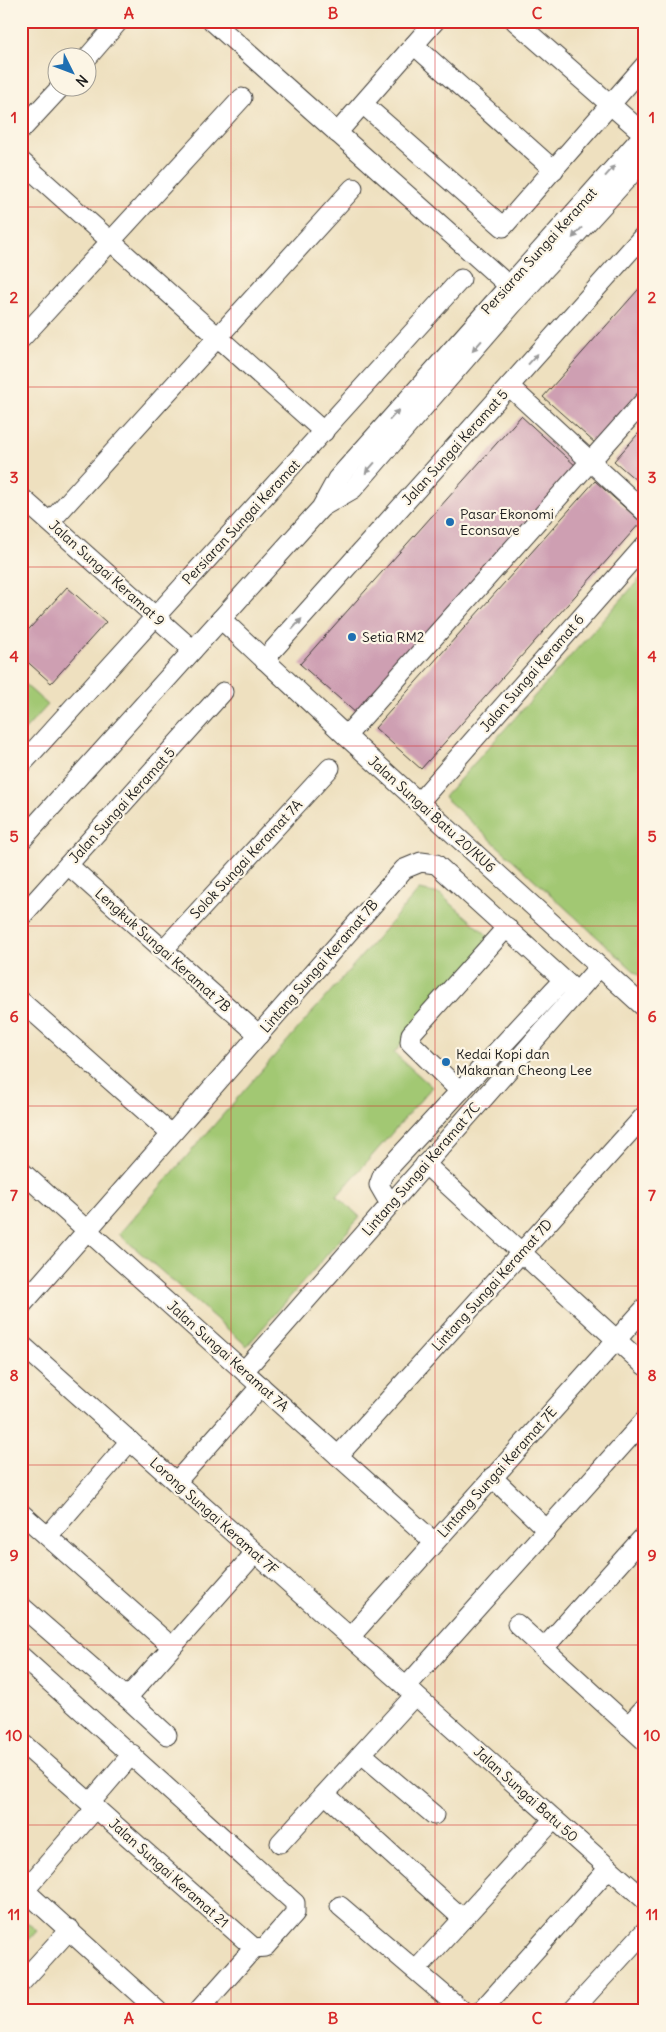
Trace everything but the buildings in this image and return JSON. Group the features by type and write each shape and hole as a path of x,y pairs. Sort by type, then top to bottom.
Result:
{"street":[{"path":"96,48 120,21"},
{"path":"212,21 514,291"},
{"path":"337,133 435,21"},
{"path":"515,21 644,134"},
{"path":"414,45 554,170"},
{"path":"363,104 503,227 645,65"},
{"path":"21,130 51,98"},
{"path":"21,339 242,98"},
{"name":"Persiaran Sungai Keramat","path":"514,291 644,134"},
{"name":"Persiaran Sungai Keramat","path":"21,841 321,508 337,479 514,291 645,158"},
{"path":"21,161 324,432"},
{"path":"50,522 353,188"},
{"name":"Jalan Sungai Keramat 5","path":"264,660 645,234"},
{"name":"Persiaran Sungai Keramat","path":"21,765 461,279"},
{"path":"509,386 645,512"},
{"path":"346,736 645,400"},
{"name":"Jalan Sungai Keramat 9","path":"21,496 193,650"},
{"name":"Jalan Sungai Keramat 6","path":"419,802 645,545"},
{"name":"Jalan Sungai Batu 20/KU6","path":"221,619 346,736 645,1008"},
{"name":"Jalan Sungai Keramat 5","path":"21,917 223,692"},
{"name":"Solok Sungai Keramat 7A","path":"163,950 330,768"},
{"name":"Lintang Sungai Keramat 7B","path":"21,1306 404,870 421,862 436,864 570,986"},
{"name":"Lengkuk Sungai Keramat 7B","path":"68,865 259,1035"},
{"path":"460,1091 410,1042 411,1034 507,927"},
{"name":"Lintang Sungai Keramat 7C","path":"244,1371 425,1164 570,986 599,967"},
{"path":"390,1204 378,1185 383,1174 460,1091 570,986"},
{"path":"21,1001 171,1134"},
{"name":"Lintang Sungai Keramat 7D","path":"338,1456 645,1115"},
{"path":"425,1164 645,1366"},
{"name":"Jalan Sungai Keramat 7A","path":"21,1171 434,1542"},
{"name":"Lintang Sungai Keramat 7E","path":"350,1637 645,1308"},
{"name":"Lorong Sungai Keramat 7F","path":"21,1344 411,1691"},
{"path":"176,1482 261,1386"},
{"path":"280,1843 362,1754 411,1691 547,1530 645,1420"},
{"path":"48,1536 130,1441"},
{"path":"492,1477 547,1530"},
{"path":"21,1513 171,1646"},
{"path":"544,1648 645,1535"},
{"path":"127,1698 255,1553"},
{"path":"21,1606 167,1735"},
{"path":"518,1624 645,1741"},
{"path":"21,1656 132,1754 295,1903 295,1913 265,1947 254,1948 198,2011"},
{"name":"Jalan Sungai Batu 50","path":"411,1691 645,1900"},
{"path":"628,1726 645,1707"},
{"name":"Jalan Sungai Keramat 21","path":"21,1742 254,1948"},
{"path":"132,1754 93,1805 23,1888 158,2011"},
{"path":"362,1754 434,1815"},
{"path":"325,1794 463,1918"},
{"path":"417,1970 554,1819"},
{"path":"482,2011 609,1868"},
{"path":"340,1906 417,1970 462,2011"},
{"path":"21,1983 70,1929"},
{"path":"572,2011 645,1930"}],"green space":[{"path":"645,573 645,981 444,797"},
{"path":"21,681 48,705 21,734"},
{"path":"419,890 440,894 493,940 394,1053 432,1087 337,1196 360,1217 247,1346 119,1234"},
{"path":"21,1917 37,1931 21,1948"}],"place":[{"name":"Pasar Ekonomi Econsave","path":"450,522"},
{"name":"Setia RM2","path":"352,637"},
{"name":"Kedai Kopi dan Makanan Cheong Lee","path":"446,1062"}]}
